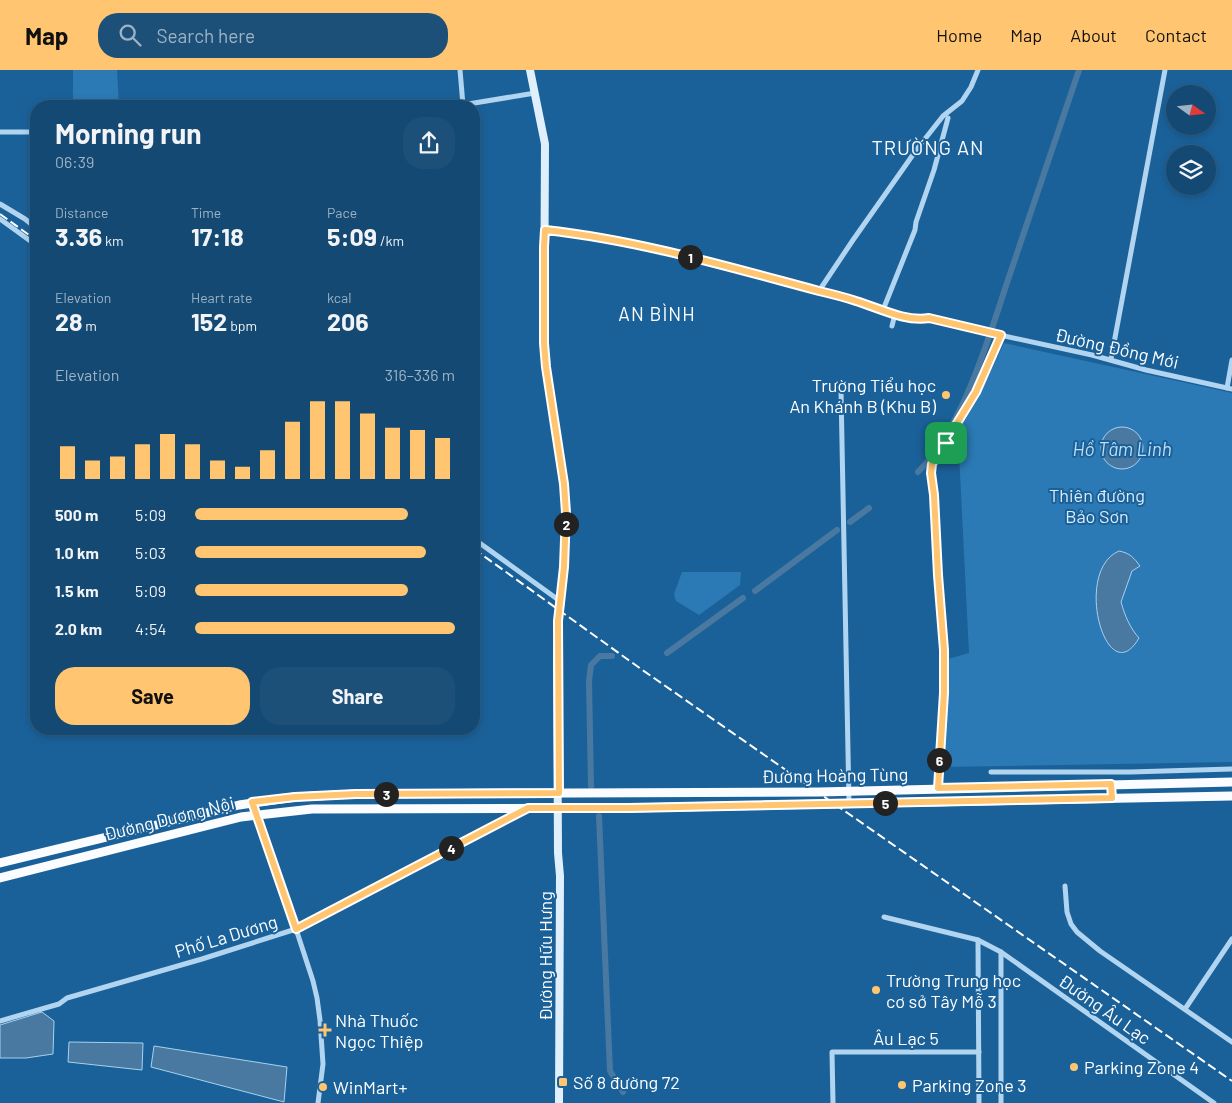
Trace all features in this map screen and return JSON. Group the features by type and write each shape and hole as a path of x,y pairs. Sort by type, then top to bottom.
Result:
{"main road":[{"name":"Đường Hữu Hưng","path":"530,70 545,144 544,343 564,484 566,513 557,659 559,1103"},
{"name":"Đường Hoàng Tùng","path":"559,793 848,791 1232,782"},
{"path":"1111,784 1112,798"},
{"path":"993,787 994,801"},
{"name":"Đường Dương Nội","path":"0,863 252,802 295,797 356,794 559,793"},
{"name":"Đường Hoàng Tùng","path":"559,808 1232,796"},
{"path":"252,802 256,814"},
{"name":"Đường Dương Nội","path":"0,878 256,814 312,808 559,808"}],"street":[{"path":"460,70 463,100"},
{"path":"819,291 918,149 943,116 962,101 971,87 978,70"},
{"path":"1111,359 1165,70"},
{"path":"480,102 535,93"},
{"path":"883,310 916,230 916,222 934,170 948,118"},
{"path":"0,132 30,132"},
{"path":"0,204 30,223"},
{"path":"0,219 30,241"},
{"name":"Đường Đồng Mới","path":"545,230 571,232 677,254 819,291 895,314 920,320 929,318 1229,388"},
{"path":"892,326 895,314"},
{"path":"938,788 944,693 944,650 931,473 932,464 943,441 976,392 998,335"},
{"path":"1229,388 1232,360"},
{"path":"841,391 849,804"},
{"path":"480,543 560,601"},
{"path":"991,772 1126,772 1232,769"},
{"path":"1126,772 1127,784"},
{"name":"Phố La Dương","path":"0,1021 59,1004 67,998 202,959 296,929 528,808"},
{"path":"256,814 313,981 320,1020 323,1064 318,1103"},
{"path":"1065,886 1067,912 1071,924 1077,932 1232,1042"},
{"name":"Đường Âu Lạc","path":"884,917 978,940 1001,952 1214,1103"},
{"path":"1185,1009 1232,939"},
{"path":"978,940 979,1103"},
{"path":"1001,952 1001,1103"},
{"name":"Âu Lạc 5","path":"834,1103 832,1052 979,1052"}],"green space":[{"path":"73,70 117,70 119,100 73,100"},
{"name":"Thiên đường Bảo Sơn","path":"1004,343 1232,393 1232,762 941,767 948,659 969,653 959,453 946,450 979,397"},
{"path":"682,572 741,572 740,585 699,615 676,601 674,594"}],"water":[{"name":"Hồ Tâm Linh","path":"1122,427 1137,433 1143,448 1137,463 1122,469 1107,463 1101,448 1107,433"},
{"path":"1119,551 1131,556 1140,566 1132,571 1121,602 1128,622 1139,638 1127,651 1116,651 1106,640 1099,623 1096,602 1098,581 1105,563"},
{"path":"42,1012 54,1021 53,1054 26,1058 0,1058 0,1025"},
{"path":"69,1042 143,1043 142,1070 68,1062"},
{"path":"154,1046 287,1067 284,1102 151,1067"}],"waterway":[{"path":"918,472 935,452 950,429 963,404 985,350 1079,70"},
{"path":"850,522 869,508"},
{"path":"755,591 837,530"},
{"path":"667,653 743,598"},
{"path":"591,786 589,681 591,665 600,656 612,656"},
{"path":"599,816 610,1071 623,1092"}],"railway":[{"path":"0,214 30,236"},
{"path":"480,553 641,669 1232,1081"}],"place":[{"name":"Trường Tiểu học An Khánh B (Khu B)","path":"946,395"},
{"name":"Trường Trung học cơ sở Tây Mỗ 3","path":"876,990"},
{"name":"Nhà Thuốc Ngọc Thiệp","path":"325,1030"},
{"name":"Parking Zone 4","path":"1074,1067"},
{"name":"Số 8 đường 72","path":"563,1082"},
{"name":"Parking Zone 3","path":"902,1085"},
{"name":"WinMart+","path":"323,1087"}],"district":[{"name":"TRƯỜNG AN","path":"928,147"},
{"name":"AN BÌNH","path":"657,313"}],"route":[{"path":"545,230 571,232 677,254 853,300 903,316 920,320 929,318 1001,335 993,357 976,392 946,443 932,464 931,473 944,650 944,693 938,788 1111,784 1112,798 984,802 528,808 296,929 252,802 295,797 356,794 559,793 557,659 558,621 566,540 566,513 564,484 549,391 544,343 545,230"}]}
